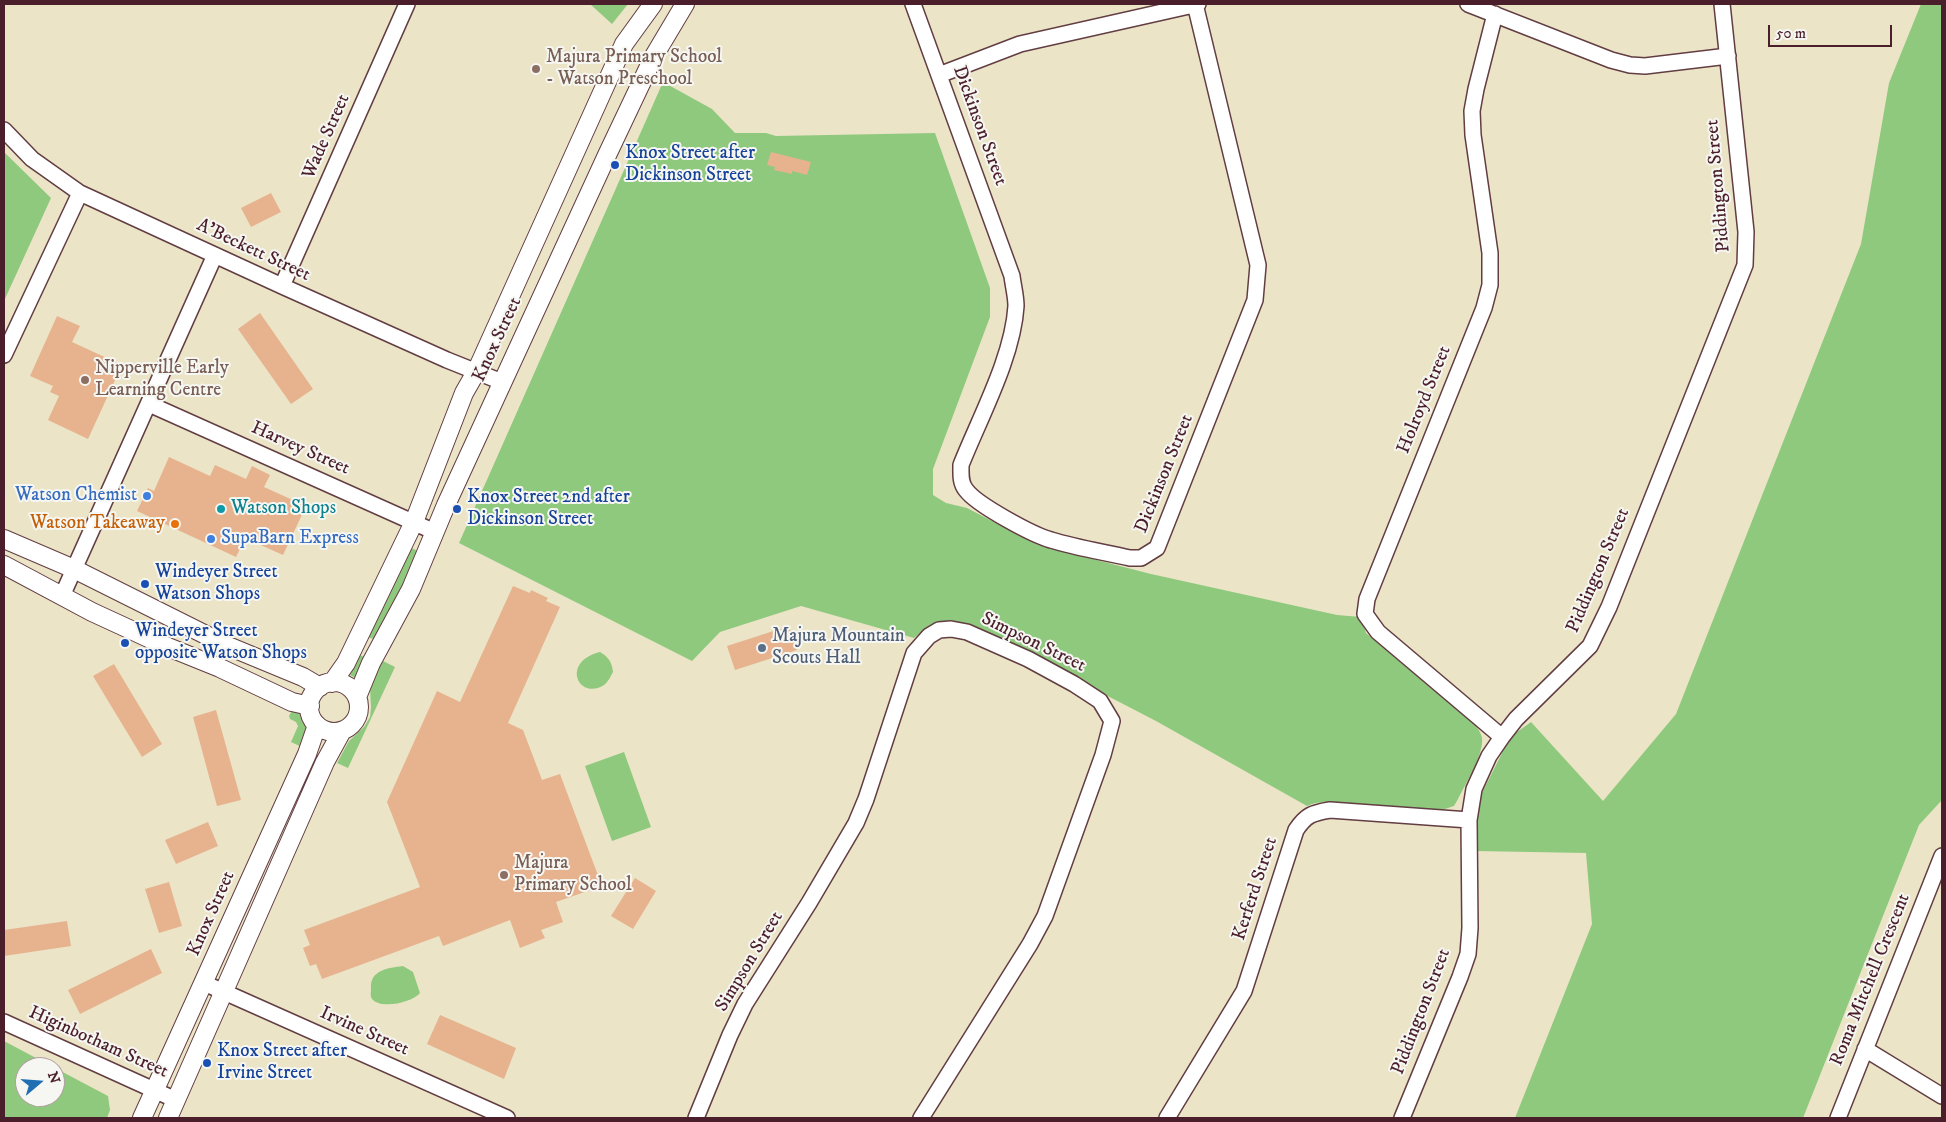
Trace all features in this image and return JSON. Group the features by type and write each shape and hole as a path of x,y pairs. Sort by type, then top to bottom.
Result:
{"street":[{"name":"Wade Street","path":"282,286 407,4"},
{"name":"Knox Street","path":"326,685 346,663 414,522 464,393 476,372 624,44 653,4"},
{"name":"Knox Street","path":"357,697 371,663 411,589 502,382 654,56 684,4"},
{"name":"Dickinson Street","path":"913,4 1012,276 1016,304 1014,324 1000,369 961,465 960,476 964,488 972,497 1016,524 1050,540 1130,558 1141,558 1157,548 1255,300 1258,264 1197,4"},
{"path":"939,74 1020,44 1197,4"},
{"path":"1468,4 1630,65 1645,66 1728,56"},
{"name":"Piddington Street","path":"1402,1118 1468,954 1470,928 1469,820 1474,790 1489,756 1502,737 1516,720 1590,646 1609,607 1745,265 1746,232 1722,4"},
{"name":"Holroyd Street","path":"1495,14 1472,111 1473,135 1490,253 1490,285 1480,316 1367,599 1365,614 1378,632 1502,737"},
{"name":"A'Beckett Street","path":"4,130 32,159 80,193 282,286 502,382"},
{"path":"4,354 80,193"},
{"path":"62,596 215,255"},
{"name":"Harvey Street","path":"149,404 435,532"},
{"path":"4,539 74,569 228,646 326,685 346,686 357,697 359,708 357,719 350,727 342,731 327,731 317,725 312,718 310,706 314,694 326,685"},
{"path":"4,565 101,616 168,647 220,668 292,702 310,706"},
{"name":"Simpson Street","path":"696,1118 730,1035 745,1004 856,823 914,653 929,636 939,630 952,629 967,632 1028,659 1074,684 1100,701 1112,721 1103,755 1045,916 1030,944 922,1118"},
{"name":"Knox Street","path":"142,1118 156,1091 307,754 317,725"},
{"path":"168,1118 325,762 342,731"},
{"name":"Kerferd Street","path":"1167,1118 1244,991 1296,830 1304,819 1315,813 1330,810 1469,820"},
{"name":"Roma Mitchell Crescent","path":"1838,1118 1942,856"},
{"name":"Irvine Street","path":"204,983 507,1118"},
{"name":"Higinbotham Street","path":"4,1022 176,1100"},
{"path":"1866,1049 1942,1096"}],"green space":[{"path":"590,4 628,4 612,24"},
{"path":"1921,4 1942,4 1942,800 1919,825 1803,1118 1515,1118 1592,924 1586,853 1475,851 1477,803 1510,737 1531,722 1603,801 1676,714 1861,244 1889,83"},
{"path":"663,82 712,109 735,133 766,133 776,136 935,133 990,288 990,317 933,469 933,495 946,503 967,508 1038,545 1151,574 1337,615 1361,617 1366,633 1474,724 1480,732 1482,745 1477,761 1454,806 1442,810 1331,802 1315,803 1307,806 1156,721 951,620 930,625 914,638 801,606 720,632 692,661 459,543"},
{"path":"4,152 51,198 4,301"},
{"path":"409,547 418,551 418,556 377,640 367,637"},
{"path":"600,652 610,660 613,672 604,685 595,689 587,688 581,684 577,671 580,664 588,657"},
{"path":"360,655 366,658 359,680 350,675"},
{"path":"379,659 395,667 348,768 337,763 349,741 364,727 370,717 370,687"},
{"path":"293,709 299,710 306,724 307,733 304,748 291,742 298,726 289,716"},
{"path":"624,752 651,827 612,841 585,766"},
{"path":"403,966 413,972 420,993 411,999 397,1004 382,1004 372,999 371,982 373,977 386,969"},
{"path":"4,1041 34,1057 15,1057 15,1107 65,1107 65,1073 108,1096 110,1110 107,1118 4,1118"}],"building":[{"path":"771,152 811,162 807,175 792,171 792,174 774,170 775,167 767,165"},
{"path":"271,193 281,212 251,227 241,208"},
{"path":"260,313 313,389 291,404 238,329"},
{"path":"57,316 80,326 72,342 122,365 88,439 48,420 59,396 50,392 53,386 30,376"},
{"name":"Watson Shops","path":"169,457 210,476 215,465 246,479 252,466 270,475 264,487 306,506 283,555 245,538 236,557 137,511 148,488 154,491"},
{"path":"513,586 530,593 531,590 548,598 546,601 560,607 508,723 523,730 542,780 560,774 602,886 556,902 563,922 541,930 545,938 520,948 510,920 443,946 439,936 322,979 316,964 310,966 303,948 310,945 304,930 420,887 387,802 437,691 460,702"},
{"name":"Majura Mountain Scouts Hall","path":"789,626 797,650 735,670 727,646"},
{"path":"114,664 162,744 142,757 93,676"},
{"path":"216,710 241,800 217,806 193,717"},
{"path":"208,822 218,846 176,864 165,840"},
{"path":"635,878 656,891 633,929 611,916"},
{"path":"169,882 182,926 159,933 145,889"},
{"path":"67,921 71,946 4,956 4,930"},
{"path":"151,949 162,973 80,1014 68,990"},
{"path":"440,1015 516,1048 504,1079 427,1044"}],"place":[{"name":"Majura Primary School - Watson Preschool","path":"536,69"},
{"name":"Knox Street after Dickinson Street","path":"615,165"},
{"name":"Nipperville Early Learning Centre","path":"85,380"},
{"name":"Watson Chemist","path":"147,496"},
{"name":"Watson Shops","path":"221,509"},
{"name":"Knox Street 2nd after Dickinson Street","path":"457,509"},
{"name":"Watson Takeaway","path":"175,524"},
{"name":"SupaBarn Express","path":"211,539"},
{"name":"Windeyer Street Watson Shops","path":"145,584"},
{"name":"Windeyer Street opposite Watson Shops","path":"125,643"},
{"name":"Majura Mountain Scouts Hall","path":"762,648"},
{"name":"Majura Primary School","path":"504,875"},
{"name":"Knox Street after Irvine Street","path":"207,1063"}]}
